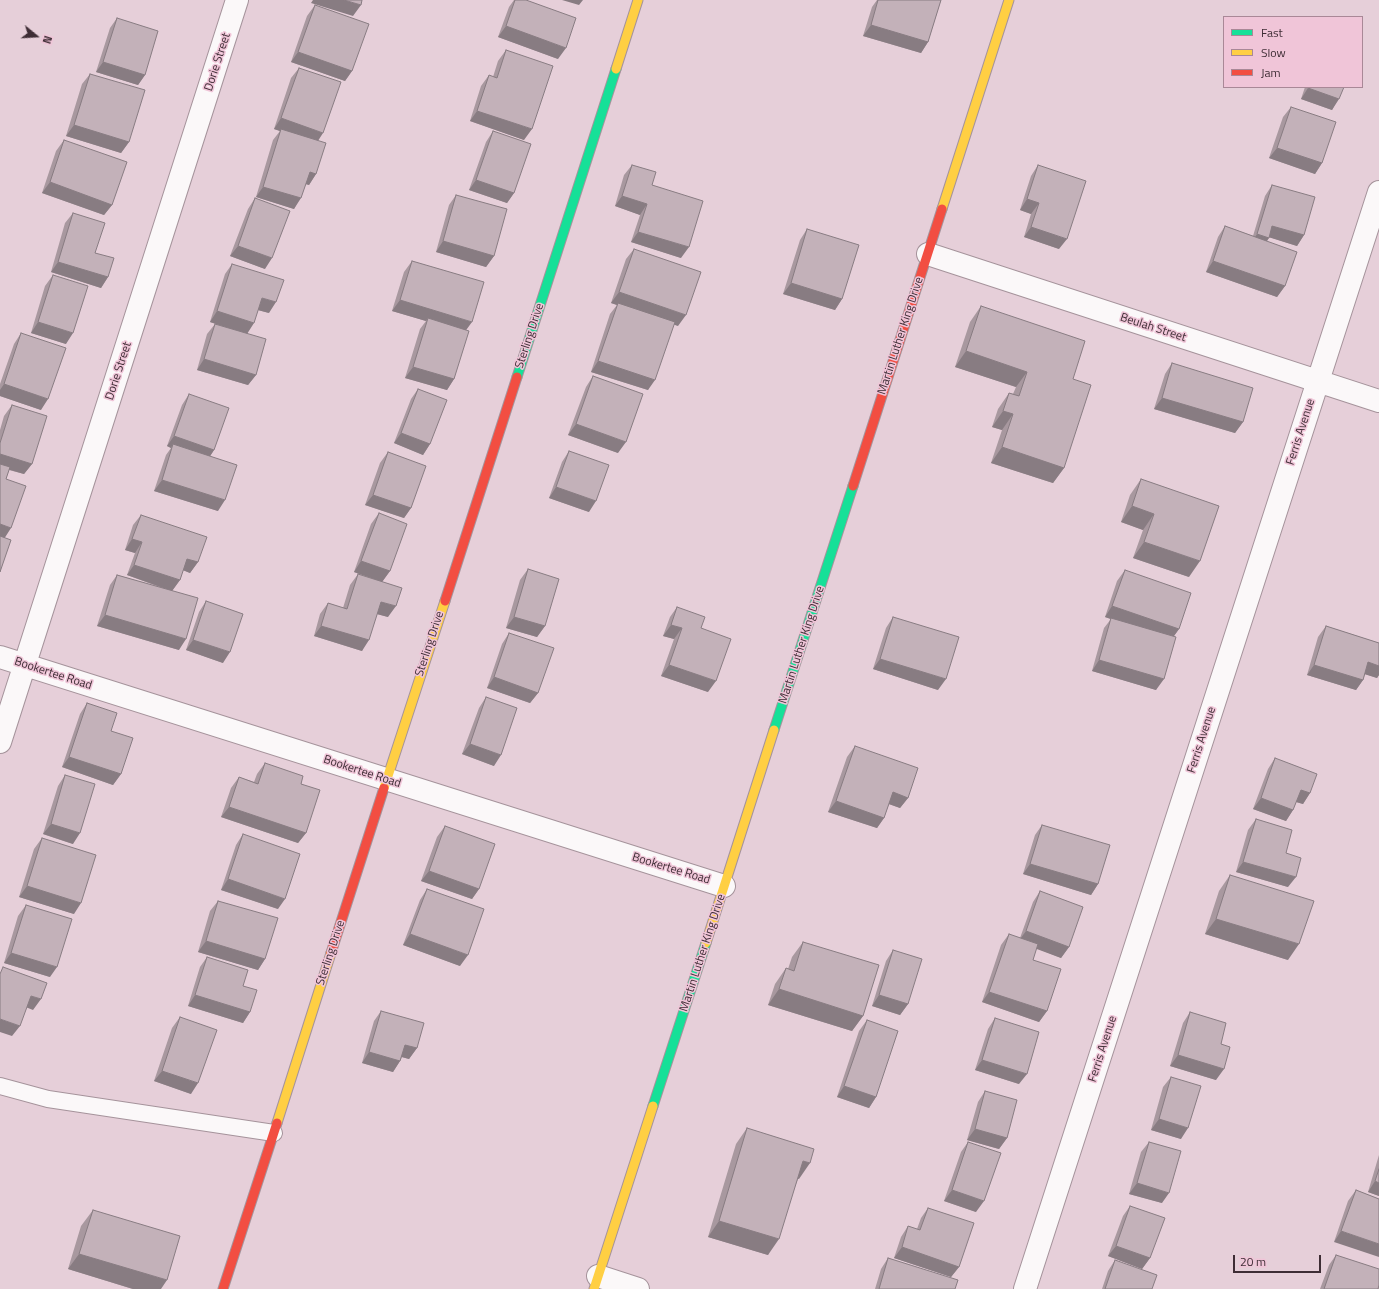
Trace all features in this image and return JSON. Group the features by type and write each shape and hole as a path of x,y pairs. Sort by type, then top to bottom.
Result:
{"street":[{"name":"Dorie Street","path":"0,742 238,0"},
{"name":"Sterling Drive","path":"223,1289 638,0"},
{"name":"Martin Luther King Drive","path":"596,1283 1009,0"},
{"name":"Ferris Avenue","path":"1025,1289 1379,192"},
{"name":"Beulah Street","path":"928,254 1379,401"},
{"name":"Bookertee Road","path":"0,657 724,886"},
{"path":"596,1283 638,1289"}],"lane":[{"path":"0,1086 48,1099 274,1133"}],"building":[{"path":"344,0 362,0 361,5"},
{"path":"515,0 526,0 576,18 566,48 506,26"},
{"path":"878,0 941,0 928,42 871,25"},
{"path":"315,5 369,24 352,71 298,52"},
{"path":"117,18 158,31 145,75 103,62"},
{"path":"506,50 553,66 532,129 477,111 489,75 497,78"},
{"path":"299,68 341,82 323,133 281,118"},
{"path":"90,74 145,90 129,142 74,125"},
{"path":"1308,88 1344,88 1339,99"},
{"path":"1291,107 1336,122 1322,163 1277,148"},
{"path":"281,129 326,143 316,174 310,172 301,198 263,187"},
{"path":"493,131 531,144 514,193 476,180"},
{"path":"64,140 127,162 112,205 50,182"},
{"path":"632,165 656,172 652,185 703,201 689,247 638,232 647,204 622,196"},
{"path":"1038,165 1086,181 1067,239 1031,227 1039,203 1027,199"},
{"path":"1272,185 1315,197 1304,235 1272,226 1269,238 1257,234"},
{"path":"456,195 507,209 494,256 443,241"},
{"path":"255,198 290,211 272,258 238,246"},
{"path":"73,213 105,223 95,253 114,258 108,277 58,262"},
{"path":"1225,226 1297,252 1285,286 1213,261"},
{"path":"807,229 859,245 842,299 791,283"},
{"path":"634,249 701,272 686,315 619,292"},
{"path":"412,261 484,282 472,322 400,300"},
{"path":"232,264 284,280 276,302 262,298 254,323 217,311"},
{"path":"53,275 88,286 73,333 38,322"},
{"path":"618,303 675,322 655,380 598,361"},
{"path":"981,306 1085,341 1073,379 1091,385 1064,468 1002,447 1013,414 1003,411 1009,393 1019,396 1027,372 966,351"},
{"path":"428,318 469,331 454,379 413,367"},
{"path":"215,324 266,339 256,375 204,359"},
{"path":"21,333 66,348 48,399 4,384"},
{"path":"1172,363 1253,388 1243,422 1162,398"},
{"path":"593,376 643,394 626,442 576,424"},
{"path":"418,389 447,400 430,444 401,433"},
{"path":"189,394 229,408 214,450 174,436"},
{"path":"12,405 47,416 32,464 0,454 0,443"},
{"path":"173,444 237,465 225,500 162,480"},
{"path":"569,451 609,465 596,501 556,487"},
{"path":"388,452 426,466 411,508 373,495"},
{"path":"0,464 10,467 6,479 26,486 11,528 0,524"},
{"path":"1141,479 1219,506 1200,561 1144,542 1154,514 1132,506"},
{"path":"379,513 407,524 390,571 361,561"},
{"path":"141,515 207,537 198,562 187,559 180,580 134,565 142,542 132,539"},
{"path":"0,536 11,540 0,572"},
{"path":"528,569 559,579 545,626 514,617"},
{"path":"1125,570 1191,593 1179,629 1112,606"},
{"path":"358,574 402,588 396,606 381,602 369,640 321,626 328,603 347,609"},
{"path":"117,575 198,598 186,639 105,615"},
{"path":"206,601 243,614 230,652 193,640"},
{"path":"677,607 705,617 701,628 731,639 716,681 669,665 682,628 671,625"},
{"path":"893,617 959,637 946,679 880,659"},
{"path":"1111,618 1176,637 1164,679 1099,660"},
{"path":"1326,626 1379,643 1379,666 1368,662 1363,680 1314,665"},
{"path":"509,633 554,648 538,693 494,677"},
{"path":"486,697 517,708 501,755 470,744"},
{"path":"87,703 117,713 111,731 133,738 121,774 69,757"},
{"path":"855,746 918,768 908,798 893,792 884,818 836,801"},
{"path":"1275,758 1317,774 1310,793 1301,790 1293,810 1261,798"},
{"path":"265,763 303,776 301,784 320,790 306,833 229,807 239,777 258,784"},
{"path":"65,775 95,784 80,833 51,824"},
{"path":"1256,819 1292,830 1286,853 1301,858 1296,877 1243,862"},
{"path":"1042,825 1110,845 1098,884 1030,864"},
{"path":"445,826 495,844 479,889 429,871"},
{"path":"243,834 300,854 285,899 228,879"},
{"path":"42,838 96,855 81,903 27,886"},
{"path":"1230,875 1314,901 1299,944 1216,919"},
{"path":"427,889 484,909 468,955 410,934"},
{"path":"1040,891 1083,907 1069,947 1026,931"},
{"path":"218,901 278,918 265,959 206,941"},
{"path":"26,905 72,919 57,967 11,953"},
{"path":"1009,934 1038,944 1033,960 1061,969 1047,1011 989,992"},
{"path":"803,942 879,965 863,1016 779,989 786,968 794,971"},
{"path":"893,950 922,959 908,1004 879,995"},
{"path":"207,957 248,970 243,986 257,990 250,1012 195,995"},
{"path":"3,967 47,983 41,999 31,996 20,1026 0,1019 0,974"},
{"path":"381,1011 424,1023 417,1048 405,1045 400,1061 369,1052"},
{"path":"1190,1012 1226,1023 1221,1044 1230,1047 1224,1069 1178,1055"},
{"path":"180,1017 217,1030 198,1083 162,1071"},
{"path":"995,1018 1039,1032 1027,1074 982,1060"},
{"path":"867,1020 898,1031 876,1097 844,1086"},
{"path":"1171,1077 1201,1086 1188,1128 1159,1119"},
{"path":"985,1091 1017,1100 1007,1138 975,1129"},
{"path":"747,1128 814,1149 810,1163 803,1161 779,1239 719,1221"},
{"path":"968,1142 1001,1153 984,1201 952,1190"},
{"path":"1149,1142 1181,1151 1169,1193 1137,1183"},
{"path":"1379,1169 1379,1183 1375,1181"},
{"path":"1356,1190 1379,1199 1379,1244 1341,1231"},
{"path":"1130,1206 1165,1218 1150,1258 1116,1246"},
{"path":"928,1208 974,1223 959,1267 902,1247 908,1226 920,1230"},
{"path":"93,1210 180,1236 167,1280 79,1254"},
{"path":"1336,1255 1379,1269 1378,1289 1324,1289"},
{"path":"888,1258 958,1280 955,1289 879,1289"},
{"path":"1115,1260 1157,1275 1152,1289 1105,1289"}],"traffic: fast":[{"path":"517,377 616,69"},
{"path":"774,730 853,486"},
{"path":"653,1106 706,943"}],"traffic: slow":[{"path":"616,69 638,0"},
{"path":"942,209 1009,0"},
{"path":"384,788 445,601"},
{"path":"706,943 774,730"},
{"path":"277,1123 331,953"},
{"path":"594,1289 653,1106"}],"traffic: jam":[{"path":"853,486 942,209"},
{"path":"445,601 517,377"},
{"path":"331,953 384,788"},
{"path":"223,1289 277,1123"}]}
